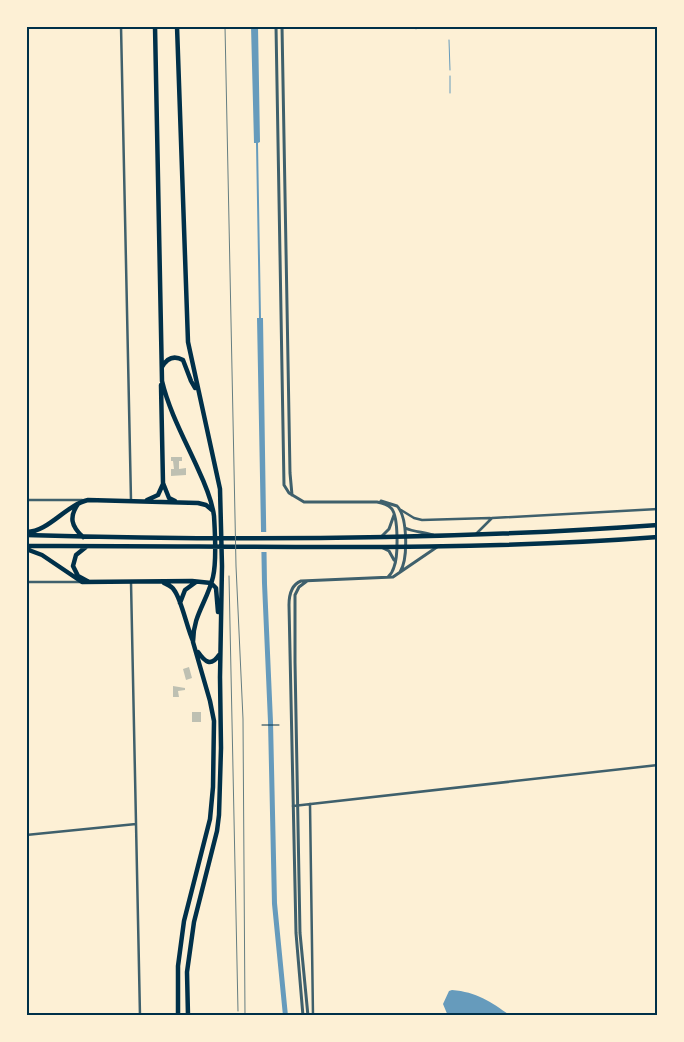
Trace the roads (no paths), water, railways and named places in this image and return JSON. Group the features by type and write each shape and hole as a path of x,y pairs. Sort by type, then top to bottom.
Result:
{"main road":[{"path":"155,26 163,483 169,498 181,502"},
{"path":"177,26 188,342 220,489 222,566 220,623 221,748 218,824 194,922 188,968 188,1016"},
{"path":"162,367 172,357 183,360 191,381 198,391"},
{"path":"162,381 167,398 205,484 213,511 215,566 211,584 196,618 193,642"},
{"path":"146,501 158,495 163,483"},
{"path":"26,534 37,531 79,501 131,500 181,502 203,504 213,511"},
{"path":"79,501 72,514 72,521 74,527 83,537"},
{"path":"26,534 83,537 380,538 558,532 658,525"},
{"path":"26,548 88,546 437,547 542,544 658,537"},
{"path":"85,582 76,573 73,564 77,554 88,546"},
{"path":"26,548 42,555 85,582 171,581 211,584 216,588 220,623"},
{"path":"163,582 175,591 180,604 193,642 213,714 212,804 210,820 190,893 183,929 178,966 178,1016"},
{"path":"180,604 185,590 196,582"},
{"path":"195,649 206,662 213,662 220,654"}],"street":[{"path":"121,26 131,500"},
{"path":"276,26 283,469 285,489 292,496 306,502 386,502 393,504 414,518 422,520 658,509"},
{"path":"282,26 290,473 292,496"},
{"path":"26,500 79,501"},
{"path":"377,502 391,508 395,517 396,562 388,577"},
{"path":"400,510 404,517 405,528 404,565 400,573"},
{"path":"380,538 389,529 395,517 399,515 404,517"},
{"path":"475,534 492,518"},
{"path":"405,528 438,536"},
{"path":"379,546 388,551 396,562"},
{"path":"303,1016 296,933 289,601 294,585 301,581 393,577 437,547"},
{"path":"307,580 296,590 295,599 300,932 308,1016"},
{"path":"26,582 85,582"},
{"path":"131,582 140,1016"},
{"path":"293,806 658,765"},
{"path":"310,804 314,1016"},
{"path":"26,835 136,824"}],"water":[{"path":"251,26 258,26 260,142 258,143 267,584 273,722 277,903 288,1016 283,1016 272,904 268,722 262,583 256,143 254,143"},
{"path":"449,991 476,995 511,1016 448,1016 443,1004"}],"waterway":[{"path":"449,40 450,70"},
{"path":"450,76 450,93"}],"railway":[{"path":"225,26 236,566 243,719 245,1016"},
{"path":"229,576 238,1011"}]}
